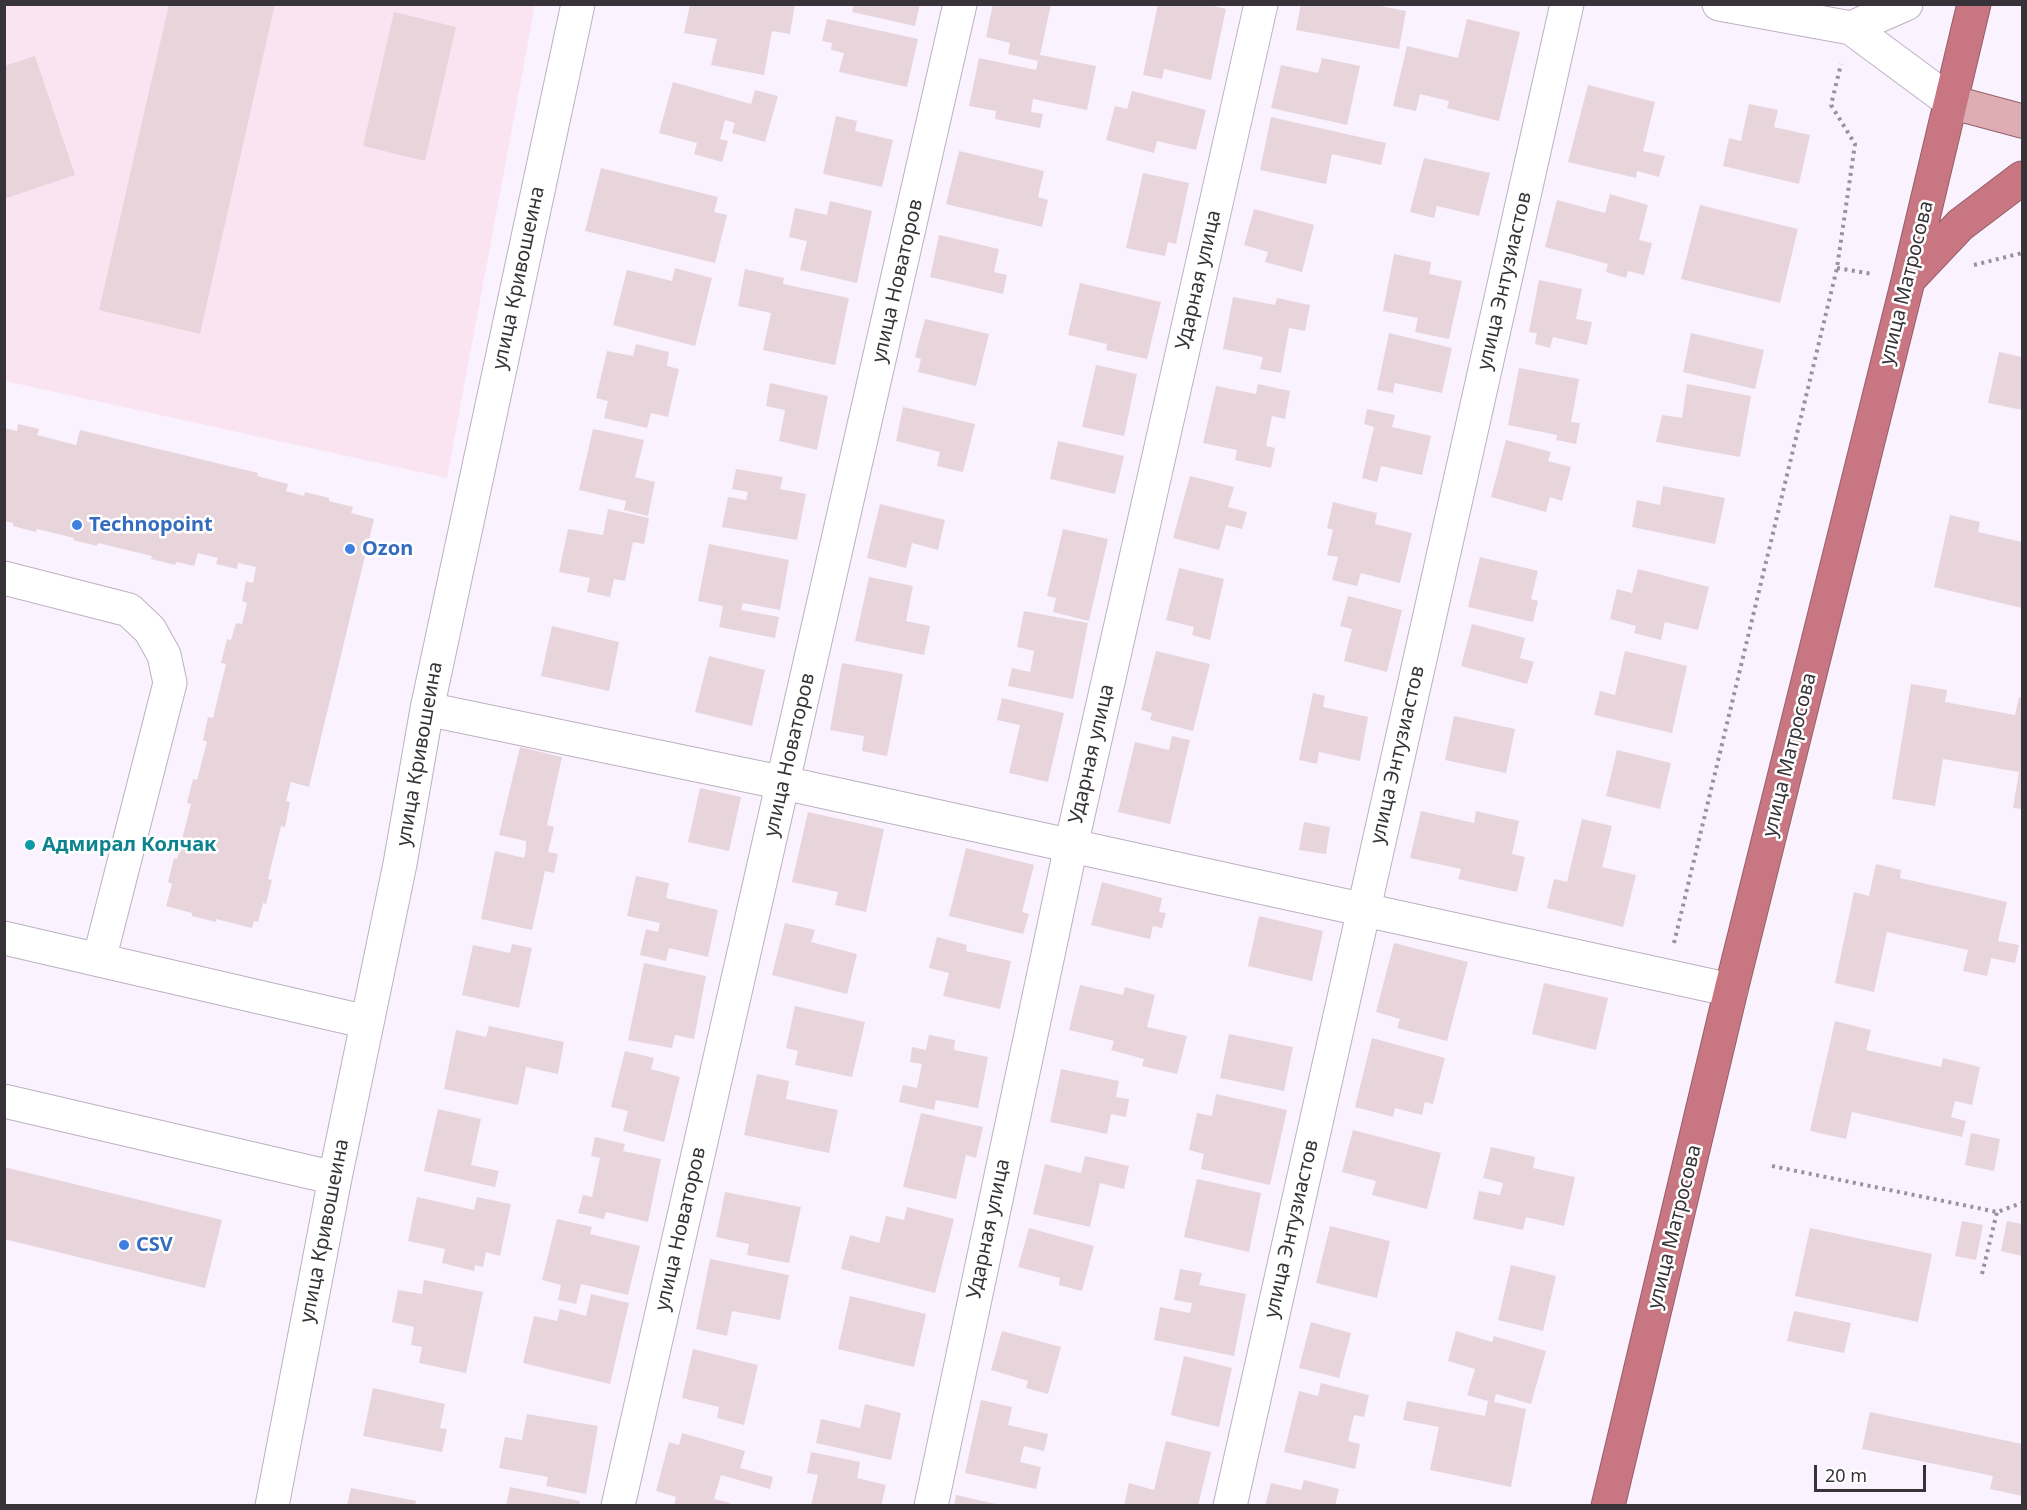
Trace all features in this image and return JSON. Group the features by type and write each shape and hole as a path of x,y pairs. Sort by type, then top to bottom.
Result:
{"highway":[{"name":"улица Матросова","path":"1608,1506 1731,990 1908,280 1974,4"},
{"path":"1908,280 1960,225 2022,178"}],"main road":[{"path":"1951,102 2022,121"}],"street":[{"name":"улица Кривошеина","path":"272,1506 335,1178 400,864 427,709 578,4"},
{"name":"улица Новаторов","path":"618,1506 960,4"},
{"name":"Ударная улица","path":"931,1506 1071,846 1261,4"},
{"name":"улица Энтузиастов","path":"1230,1506 1567,4"},
{"path":"1719,4 1851,28 1951,102"},
{"path":"1851,28 1906,4"},
{"path":"4,578 129,610 150,630 164,655 170,684 99,960"},
{"path":"427,709 784,783 1731,990"},
{"path":"4,938 367,1022"},
{"path":"4,1101 335,1178"}],"path":[{"path":"1666,976 1837,268 1855,144 1831,105 1851,28"},
{"path":"1772,1166 1997,1212 2022,1203"},
{"path":"1982,1274 1997,1212"}],"shaded area":[{"path":"5,5 535,5 447,478 5,381"}],"building":[{"path":"169,4 275,4 200,334 99,310"},
{"path":"690,4 795,4 790,34 772,31 764,75 711,65 717,39 684,33"},
{"path":"854,4 920,4 915,26 852,12"},
{"path":"993,4 1051,4 1040,55 1096,66 1087,110 1033,99 1031,112 1043,114 1040,128 995,119 996,111 969,106 979,58 1036,70 1038,61 1008,54 1010,43 986,37"},
{"path":"1158,4 1205,4 1226,9 1211,80 1164,69 1162,79 1143,75"},
{"path":"1301,4 1371,4 1406,11 1399,49 1296,30"},
{"path":"394,12 456,27 425,161 363,146"},
{"path":"827,19 918,39 907,87 839,72 844,53 831,50 832,43 822,41"},
{"path":"1467,19 1520,32 1499,121 1447,108 1449,101 1420,94 1416,111 1393,106 1407,46 1458,58"},
{"path":"35,56 75,175 4,199 4,66"},
{"path":"1322,58 1360,66 1347,125 1271,108 1281,65 1318,73"},
{"path":"673,82 751,104 755,90 778,96 765,142 732,133 735,123 725,120 720,139 728,141 722,162 694,154 697,143 659,133"},
{"path":"1588,85 1655,102 1643,151 1665,156 1659,177 1637,171 1636,178 1568,162"},
{"path":"1132,91 1206,110 1196,150 1157,141 1154,153 1106,140 1115,106 1127,109"},
{"path":"1749,104 1778,110 1774,127 1810,135 1799,184 1723,166 1729,138 1741,141"},
{"path":"836,116 857,121 855,131 893,140 882,187 823,174"},
{"path":"1271,117 1386,143 1381,165 1332,154 1326,184 1260,170"},
{"path":"959,151 1044,171 1038,197 1048,200 1042,227 946,204"},
{"path":"1424,158 1490,173 1479,216 1437,206 1434,218 1410,212"},
{"path":"601,168 718,197 714,212 727,215 715,263 585,231"},
{"path":"1143,173 1189,183 1176,244 1168,242 1165,256 1126,248"},
{"path":"1610,194 1648,205 1639,240 1652,243 1644,275 1628,271 1626,278 1606,272 1608,264 1545,247 1557,200 1605,213"},
{"path":"830,201 872,211 857,283 800,270 807,241 789,237 795,208 827,215"},
{"path":"1700,205 1798,229 1780,303 1681,279"},
{"path":"1254,209 1314,225 1302,272 1265,262 1268,252 1244,245"},
{"path":"939,235 999,249 994,272 1007,275 1003,294 930,277"},
{"path":"1394,254 1431,262 1429,274 1462,281 1449,339 1415,332 1418,318 1383,311"},
{"path":"675,268 712,278 695,346 613,325 627,270 672,281"},
{"path":"745,269 784,278 783,284 849,298 835,365 763,350 771,313 738,306"},
{"path":"1539,280 1582,289 1576,319 1592,322 1587,345 1553,337 1550,348 1535,344 1537,333 1529,332"},
{"path":"1080,283 1161,302 1147,359 1106,350 1107,344 1068,335"},
{"path":"1233,297 1275,305 1277,298 1310,305 1305,331 1289,328 1281,373 1260,369 1263,357 1223,349"},
{"path":"925,319 989,334 976,386 918,372 921,359 915,357"},
{"path":"1389,333 1452,348 1442,393 1395,383 1393,393 1377,390"},
{"path":"1691,333 1764,350 1755,389 1683,372"},
{"path":"636,344 669,352 667,366 679,369 668,417 651,413 647,428 604,418 608,401 596,398 607,351 633,356"},
{"path":"1999,352 2022,357 2022,410 1988,403"},
{"path":"1096,365 1137,374 1124,436 1082,427"},
{"path":"1519,368 1579,379 1571,422 1580,423 1576,444 1556,440 1557,435 1508,425"},
{"path":"770,383 828,396 817,450 779,441 785,410 766,406"},
{"path":"1258,384 1290,391 1285,419 1272,416 1266,446 1275,448 1271,468 1235,460 1237,450 1203,443 1216,386 1256,394"},
{"path":"1687,384 1751,396 1740,457 1656,442 1662,415 1682,418"},
{"path":"903,407 975,424 963,472 937,466 940,452 896,441"},
{"path":"1367,409 1395,415 1392,427 1431,436 1422,475 1381,466 1377,482 1362,478 1374,427 1364,424"},
{"path":"18,424 39,429 37,435 76,445 80,430 258,473 257,476 288,484 286,491 304,496 305,492 329,498 329,501 353,507 351,513 374,519 309,787 291,782 286,801 290,802 285,827 281,826 268,879 272,880 266,904 263,903 258,922 254,921 252,928 192,916 192,913 166,906 172,884 168,882 174,858 177,859 191,804 187,803 193,779 197,780 207,742 203,740 208,717 213,718 226,664 221,663 227,639 231,640 236,623 242,624 247,603 242,601 246,581 253,583 256,567 238,563 237,569 216,564 218,558 198,553 194,566 177,562 175,565 151,559 152,556 98,543 97,546 37,529 36,532 13,526 13,523 4,521 4,428 17,431"},
{"path":"593,429 644,440 635,477 655,482 648,516 624,510 626,501 579,490"},
{"path":"1506,440 1551,452 1548,461 1571,467 1562,501 1550,497 1546,512 1491,497"},
{"path":"1058,441 1124,456 1115,494 1050,479"},
{"path":"736,469 783,477 780,489 806,494 797,540 722,527 728,497 746,500 748,492 732,489"},
{"path":"1190,476 1234,487 1228,507 1247,512 1242,529 1226,525 1219,550 1173,538"},
{"path":"1663,486 1725,498 1715,544 1632,527 1637,500 1660,505"},
{"path":"1333,502 1377,513 1375,524 1412,533 1400,583 1361,573 1357,586 1332,580 1338,557 1327,555 1333,530 1327,528"},
{"path":"880,504 945,520 938,550 912,543 906,568 867,558"},
{"path":"608,509 649,518 644,544 633,542 625,581 614,579 610,597 587,592 590,578 559,572 568,529 603,535"},
{"path":"1950,515 1980,522 1978,532 2022,542 2022,608 1934,587"},
{"path":"1063,529 1108,539 1089,621 1053,612 1056,598 1047,596"},
{"path":"709,544 789,560 780,610 743,603 741,610 779,617 775,638 719,627 723,606 698,601"},
{"path":"1480,557 1538,571 1531,599 1538,601 1533,622 1468,607"},
{"path":"1179,568 1224,579 1210,640 1192,635 1194,627 1166,620"},
{"path":"1638,569 1709,587 1698,630 1665,622 1661,640 1634,633 1636,626 1610,619 1617,589 1632,593"},
{"path":"869,577 913,586 906,621 930,626 924,655 855,641"},
{"path":"1348,596 1402,610 1387,672 1344,661 1352,629 1340,626"},
{"path":"1024,611 1088,623 1073,699 1008,686 1012,668 1030,672 1034,651 1017,647"},
{"path":"1472,624 1525,638 1520,658 1534,662 1527,684 1461,666"},
{"path":"552,626 619,642 609,691 541,676"},
{"path":"1156,651 1210,664 1193,731 1150,720 1152,713 1141,710"},
{"path":"1625,651 1687,666 1672,733 1594,715 1600,691 1615,695"},
{"path":"709,656 765,670 752,726 695,712"},
{"path":"842,663 903,674 887,756 862,751 864,736 830,730"},
{"path":"1911,684 1947,690 1945,702 2015,715 2019,697 2022,698 2022,809 2013,808 2019,772 1943,759 1935,806 1892,799"},
{"path":"1313,693 1325,696 1323,707 1368,717 1360,761 1319,752 1317,764 1299,760"},
{"path":"1002,698 1064,713 1048,782 1009,773 1020,725 997,720"},
{"path":"1454,716 1515,729 1506,773 1445,760"},
{"path":"1172,736 1190,740 1170,824 1118,812 1135,742 1169,750"},
{"path":"520,747 562,757 547,825 554,827 548,852 558,854 554,873 545,871 532,930 481,919 495,851 524,858 526,850 526,841 499,835"},
{"path":"1617,750 1671,763 1660,809 1606,796"},
{"path":"700,788 741,797 729,851 688,842"},
{"path":"1421,811 1474,823 1476,811 1519,821 1512,854 1525,857 1517,892 1458,879 1461,869 1410,858"},
{"path":"808,812 884,829 866,912 835,905 838,892 792,882"},
{"path":"1582,819 1612,826 1602,867 1636,875 1623,927 1547,908 1554,879 1567,882"},
{"path":"1304,822 1330,827 1326,854 1299,850"},
{"path":"966,848 1034,865 1022,912 1029,914 1023,934 949,916"},
{"path":"1876,864 1901,870 1900,878 2007,902 1998,941 2019,945 2015,963 1991,958 1987,976 1963,971 1968,950 1887,932 1874,992 1835,983 1854,892 1869,896"},
{"path":"636,876 669,883 666,898 718,910 708,957 669,948 666,961 640,955 646,929 658,932 660,923 627,916"},
{"path":"1102,882 1162,898 1159,912 1166,913 1162,928 1153,926 1150,939 1091,925"},
{"path":"1259,916 1323,931 1312,981 1248,966"},
{"path":"785,923 815,930 811,942 857,954 847,994 772,975"},
{"path":"937,937 967,945 966,951 1011,961 1000,1009 943,996 949,973 929,968"},
{"path":"1394,943 1468,962 1447,1041 1397,1028 1400,1019 1376,1012"},
{"path":"512,944 532,948 519,1008 462,995 473,945 510,953"},
{"path":"644,963 706,976 694,1039 675,1035 672,1048 628,1040"},
{"path":"1544,983 1608,998 1596,1050 1532,1034"},
{"path":"1080,985 1123,995 1125,987 1155,995 1147,1027 1187,1036 1177,1074 1142,1066 1144,1059 1111,1050 1114,1041 1069,1030"},
{"path":"795,1006 865,1022 852,1077 795,1065 798,1051 786,1048"},
{"path":"1835,1021 1871,1030 1866,1050 1941,1067 1943,1058 1980,1067 1972,1105 1955,1101 1951,1117 1966,1121 1962,1137 1852,1112 1846,1139 1810,1131"},
{"path":"489,1026 564,1042 558,1074 526,1067 518,1105 444,1089 456,1030 486,1037"},
{"path":"1229,1034 1293,1047 1284,1091 1220,1078"},
{"path":"929,1035 955,1040 954,1050 988,1057 978,1108 936,1100 934,1110 899,1102 903,1085 917,1088 922,1064 910,1062 912,1047 926,1050"},
{"path":"1372,1038 1445,1058 1433,1104 1425,1102 1422,1115 1395,1108 1393,1117 1355,1107"},
{"path":"625,1051 654,1058 651,1069 680,1077 664,1142 623,1131 628,1111 611,1107"},
{"path":"1061,1069 1119,1081 1116,1097 1129,1099 1126,1117 1111,1114 1107,1134 1050,1122"},
{"path":"757,1074 789,1081 786,1099 838,1110 829,1153 744,1135"},
{"path":"1216,1094 1287,1110 1270,1185 1201,1169 1204,1154 1189,1150 1197,1113 1212,1116"},
{"path":"438,1109 481,1119 471,1165 499,1171 495,1187 424,1171"},
{"path":"921,1113 983,1127 976,1158 966,1155 956,1199 903,1187"},
{"path":"1353,1130 1441,1153 1427,1209 1372,1195 1376,1181 1342,1172"},
{"path":"1971,1133 2000,1139 1994,1171 1965,1165"},
{"path":"595,1137 625,1144 623,1151 661,1159 648,1222 606,1212 604,1219 578,1213 583,1195 592,1197 600,1158 591,1156"},
{"path":"1491,1147 1535,1157 1533,1168 1575,1177 1564,1226 1526,1217 1523,1230 1473,1219 1479,1191 1500,1195 1503,1183 1483,1178"},
{"path":"1085,1156 1129,1166 1124,1189 1100,1183 1090,1227 1033,1214 1045,1164 1081,1173"},
{"path":"4,1167 222,1220 205,1288 4,1239"},
{"path":"1197,1179 1261,1193 1249,1252 1184,1237"},
{"path":"725,1192 801,1207 789,1263 747,1255 749,1244 716,1237"},
{"path":"417,1197 474,1210 477,1197 511,1204 500,1256 486,1252 483,1267 475,1265 474,1271 442,1263 445,1249 408,1241"},
{"path":"907,1207 954,1219 935,1293 841,1269 850,1235 879,1243 886,1216 904,1220"},
{"path":"557,1219 592,1227 590,1234 640,1246 628,1295 581,1284 576,1304 558,1300 561,1285 542,1280"},
{"path":"1962,1221 1983,1225 1976,1260 1955,1256"},
{"path":"2007,1221 2022,1224 2022,1256 2001,1251"},
{"path":"1330,1226 1390,1241 1377,1298 1316,1283"},
{"path":"1029,1228 1094,1246 1082,1291 1059,1285 1060,1278 1018,1267"},
{"path":"1810,1228 1932,1254 1918,1322 1795,1296"},
{"path":"710,1259 789,1275 780,1320 732,1311 727,1336 696,1329"},
{"path":"1511,1265 1556,1276 1543,1331 1498,1320"},
{"path":"1180,1269 1202,1273 1199,1285 1246,1294 1234,1356 1154,1340 1160,1307 1190,1313 1192,1303 1174,1300"},
{"path":"424,1280 483,1292 466,1373 419,1363 422,1347 411,1345 414,1327 392,1322 398,1290 422,1294"},
{"path":"591,1294 629,1303 610,1384 523,1363 534,1316 557,1321 560,1309 586,1316"},
{"path":"850,1296 926,1314 914,1367 838,1349"},
{"path":"1794,1311 1851,1323 1844,1353 1787,1341"},
{"path":"1311,1322 1351,1333 1339,1378 1299,1368"},
{"path":"1002,1331 1061,1347 1048,1394 1026,1388 1028,1381 991,1370"},
{"path":"1456,1331 1492,1342 1494,1336 1546,1351 1531,1404 1496,1394 1494,1402 1526,1409 1511,1487 1430,1470 1439,1427 1403,1420 1407,1401 1485,1416 1488,1401 1467,1395 1475,1369 1448,1361"},
{"path":"693,1349 758,1365 744,1425 717,1418 719,1407 682,1398"},
{"path":"1184,1356 1232,1368 1219,1427 1171,1415"},
{"path":"1321,1383 1369,1395 1364,1417 1354,1415 1348,1441 1360,1444 1355,1469 1284,1452 1299,1391 1318,1396"},
{"path":"373,1388 445,1404 440,1428 447,1429 442,1452 363,1436"},
{"path":"981,1400 1012,1407 1008,1425 1048,1434 1044,1451 1024,1446 1020,1462 1041,1467 1036,1489 965,1473"},
{"path":"865,1404 901,1413 891,1460 816,1443 821,1419 860,1428"},
{"path":"1870,1412 2022,1444 2022,1496 1990,1489 1993,1476 1862,1449"},
{"path":"527,1414 598,1426 586,1494 546,1486 548,1477 499,1468 505,1437 522,1440"},
{"path":"682,1433 745,1451 740,1468 773,1477 770,1489 721,1475 714,1499 730,1503 729,1506 674,1506 676,1497 656,1491 669,1442 679,1445"},
{"path":"1166,1441 1211,1452 1198,1506 1124,1506 1129,1483 1154,1490"},
{"path":"811,1452 860,1462 857,1478 886,1485 881,1506 811,1506 818,1475 807,1473"},
{"path":"1304,1480 1339,1489 1335,1506 1265,1506 1271,1483 1301,1490"},
{"path":"510,1487 580,1501 579,1506 506,1506"},
{"path":"351,1488 416,1501 415,1506 347,1506"},
{"path":"956,1495 1000,1505 1000,1506 954,1506"}],"place":[{"name":"Technopoint","path":"77,525"},
{"name":"Ozon","path":"350,549"},
{"name":"Адмирал Колчак","path":"30,845"},
{"name":"CSV","path":"124,1245"}]}
